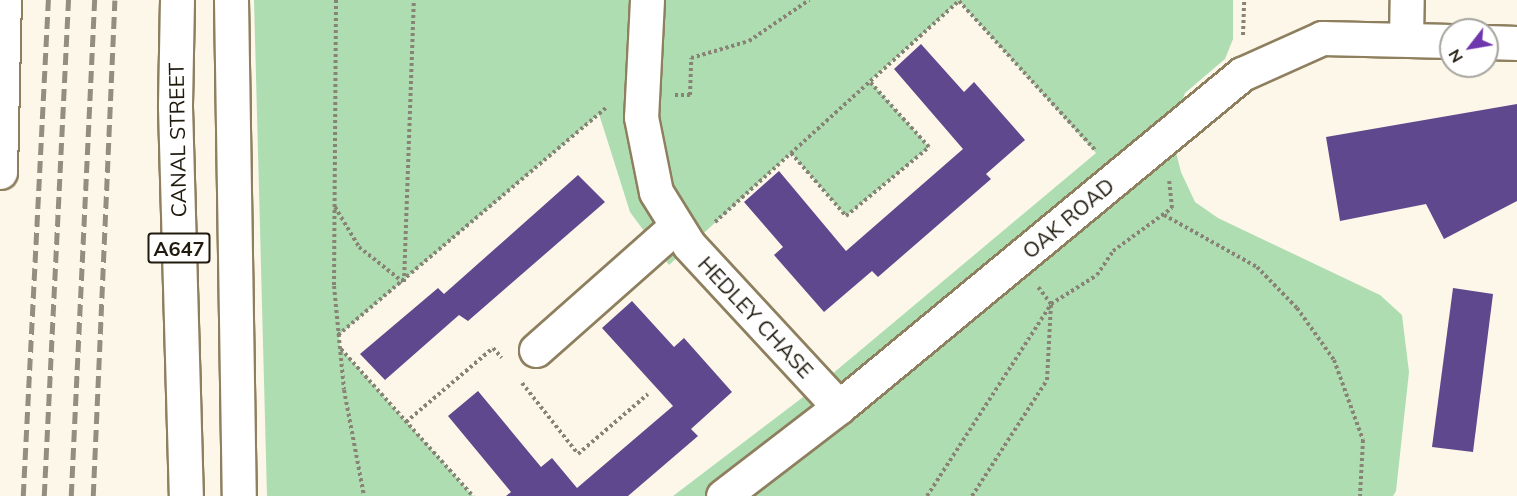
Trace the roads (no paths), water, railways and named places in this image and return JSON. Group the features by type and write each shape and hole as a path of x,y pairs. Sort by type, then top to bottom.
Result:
{"street":[{"path":"0,172 4,0"},
{"name":"CANAL STREET","path":"177,0 175,107 186,496"},
{"name":"A647","path":"231,0 239,496"},
{"name":"HEDLEY CHASE","path":"647,0 640,117 646,154 656,192 682,236 839,407"},
{"path":"1406,39 1407,0"},
{"name":"OAK ROAD","path":"723,496 839,407 1242,74 1283,52 1322,38 1439,40"},
{"path":"1499,43 1517,44"},
{"path":"536,350 682,236"}],"railway":[{"path":"23,496 48,0"},
{"path":"44,496 68,0"},
{"path":"71,496 94,0"},
{"path":"93,496 115,0"}]}
